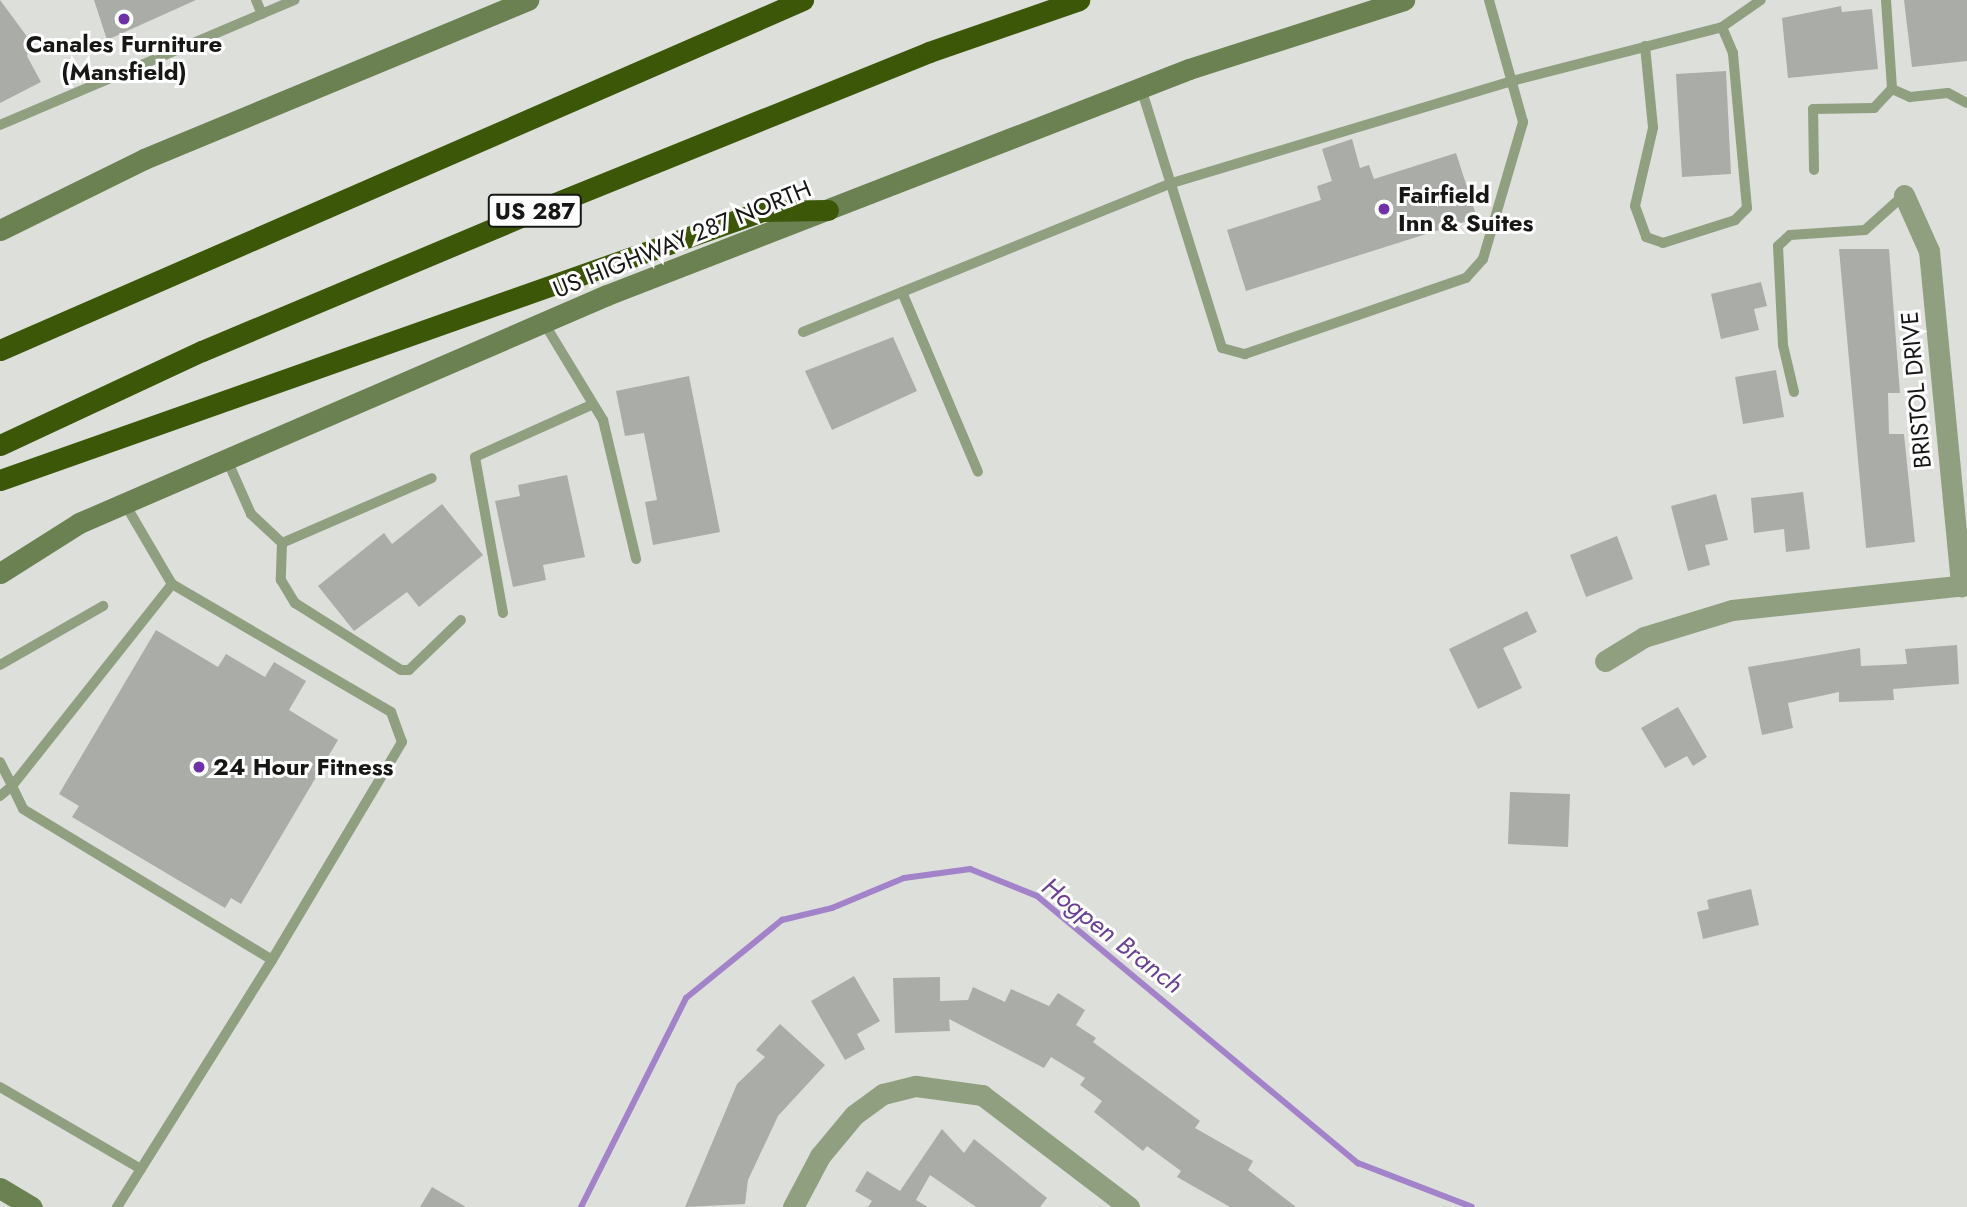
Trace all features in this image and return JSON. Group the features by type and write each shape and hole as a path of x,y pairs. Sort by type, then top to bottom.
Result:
{"highway":[{"path":"0,350 803,0"},
{"name":"US 287","path":"0,445 202,351 526,215 929,52 1079,0"},
{"path":"0,480 762,211 828,210"}],"main road":[{"path":"0,229 144,159 492,7 528,0"},
{"name":"US HIGHWAY 287 NORTH","path":"0,573 79,523 228,462 544,323 1141,88 1404,0"},
{"path":"0,1188 32,1207"}],"street":[{"name":"BRISTOL DRIVE","path":"1904,195 1929,251 1964,586"},
{"path":"1605,662 1644,637 1732,610 1964,586"},
{"path":"793,1207 820,1156 854,1115 883,1094 916,1086 982,1095 1129,1207"}],"lane":[{"path":"256,0 261,14"},
{"path":"0,125 295,0"},
{"path":"1141,88 1222,348 1245,354 1466,278 1483,258 1523,122 1489,0"},
{"path":"803,332 1172,183 1512,81 1722,27 1761,0"},
{"path":"1814,170 1813,109 1874,108 1892,89 1886,0"},
{"path":"1646,46 1653,128 1635,206 1646,237 1663,243 1735,220 1747,208 1733,53 1722,27"},
{"path":"1892,89 1910,97 1948,93 1967,103"},
{"path":"1794,392 1783,345 1778,246 1790,235 1865,230 1904,195"},
{"path":"902,292 978,472"},
{"path":"544,323 615,451 636,559"},
{"path":"503,613 475,457 591,405"},
{"path":"228,462 251,514 282,543 281,580 295,603 401,670 409,670 461,620"},
{"path":"282,543 432,478"},
{"path":"117,1207 272,960 402,741 391,712 172,584 125,504"},
{"path":"0,796 12,786 172,584"},
{"path":"0,665 103,606"},
{"path":"0,762 23,809 272,960"},
{"path":"0,1087 141,1169"}],"building":[{"path":"0,0 31,42 27,56 41,82 0,103"},
{"name":"Canales Furniture (Mansfield)","path":"94,0 196,0 107,40"},
{"path":"1904,0 1967,0 1967,61 1912,67"},
{"path":"1841,6 1842,12 1872,9 1878,69 1788,78 1782,18"},
{"path":"1726,71 1731,174 1682,177 1676,74"},
{"name":"Fairfield Inn & Suites","path":"1352,139 1360,168 1369,165 1374,179 1456,153 1477,218 1246,291 1227,230 1321,200 1317,186 1332,181 1322,149"},
{"path":"1839,249 1889,249 1900,393 1888,393 1889,434 1904,434 1915,542 1866,548"},
{"path":"1761,282 1767,306 1754,309 1759,330 1721,339 1711,294"},
{"path":"893,337 917,391 832,430 805,371"},
{"path":"1776,370 1784,417 1743,424 1735,377"},
{"path":"689,376 720,532 653,545 645,502 657,500 644,433 625,436 616,391"},
{"path":"567,475 585,557 543,565 546,580 513,587 495,501 520,496 518,485"},
{"path":"1803,492 1810,549 1786,552 1784,529 1754,533 1751,498"},
{"path":"1716,494 1728,540 1705,545 1710,565 1688,571 1671,506"},
{"path":"442,504 483,555 419,607 407,592 354,631 318,586 384,533 392,544"},
{"path":"1617,536 1633,579 1586,597 1570,555"},
{"path":"1527,611 1537,632 1503,648 1522,688 1478,709 1449,649"},
{"name":"24 Hour Fitness","path":"156,630 218,667 226,654 265,677 274,662 306,681 289,710 338,740 241,904 231,898 225,908 72,817 79,806 59,794"},
{"path":"1957,645 1959,684 1893,689 1894,700 1839,702 1839,692 1788,703 1793,728 1762,735 1748,667 1860,648 1861,666 1907,664 1905,649"},
{"path":"1678,707 1707,757 1693,766 1687,756 1665,768 1641,728"},
{"path":"1510,792 1570,794 1568,847 1508,844"},
{"path":"1751,889 1759,925 1703,939 1697,912 1709,909 1707,900"},
{"path":"854,976 880,1021 857,1034 865,1049 845,1060 811,1001"},
{"path":"940,977 940,1001 968,1000 973,987 1005,1002 1011,989 1049,1006 1058,993 1085,1010 1076,1025 1096,1038 1093,1042 1200,1121 1195,1128 1253,1161 1248,1170 1296,1207 1230,1207 1177,1177 1181,1171 1147,1146 1143,1151 1094,1112 1102,1101 1080,1085 1085,1078 1051,1057 1044,1068 949,1019 950,1031 895,1033 893,978"},
{"path":"780,1024 825,1065 778,1116 748,1180 745,1204 685,1207 737,1084 765,1057 756,1050"},
{"path":"942,1129 964,1153 974,1139 1047,1198 1040,1207 976,1207 930,1175 916,1200 928,1207 868,1207 872,1201 855,1191 867,1171 900,1191"},
{"path":"432,1187 466,1207 420,1207"}],"waterway":[{"name":"Hogpen Branch","path":"581,1207 686,998 782,920 832,908 904,878 970,869 1037,896 1358,1163 1472,1207"}],"place":[{"name":"Canales Furniture (Mansfield)","path":"124,19"},
{"name":"Fairfield Inn & Suites","path":"1384,209"},
{"name":"24 Hour Fitness","path":"199,767"}]}
